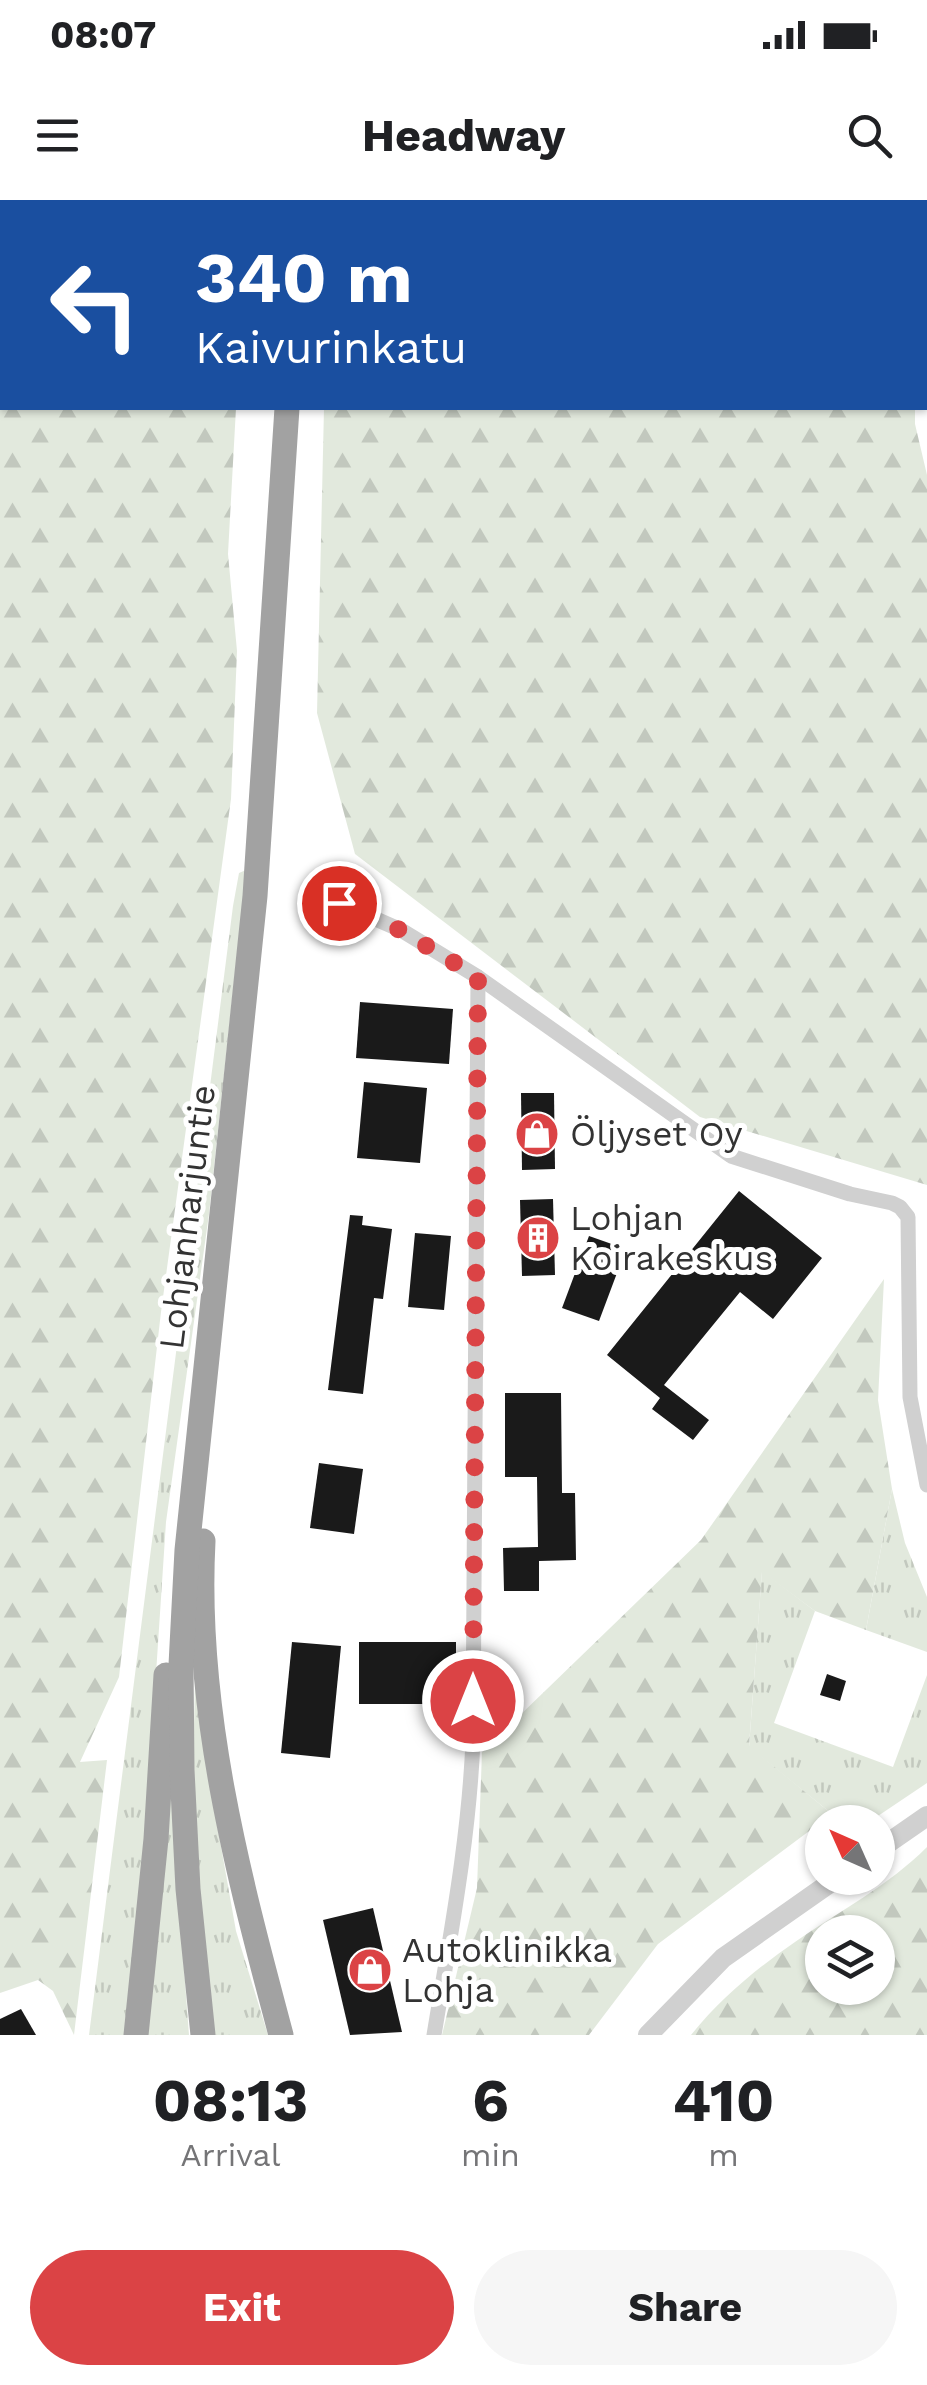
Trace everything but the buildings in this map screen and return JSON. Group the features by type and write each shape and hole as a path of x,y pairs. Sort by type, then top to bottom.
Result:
{"highway":[{"name":"Lohjanharjuntie","path":"204,2035 188,1890 182,1753 186,1550 253,915 286,410"},
{"path":"212,1301 202,1547 208,1699 219,1778 281,2035"},
{"path":"136,2035 156,1839 174,1551 199,1418"}],"street":[{"path":"339,903 400,930 478,977 732,1156 850,1194 892,1203 905,1212 910,1396 927,1485"},
{"path":"434,2035 461,1869 472,1759 478,977"},
{"path":"895,1838 927,1816"},
{"path":"648,2035 724,1958 813,1895"}],"green space":[{"path":"0,410 236,410 228,554 237,651 231,799 161,1312 119,1677 80,1762 107,1760 74,2035 53,1991 38,1980 0,1993"},
{"path":"324,410 915,410 927,475 927,1185 700,1117 355,854 317,713"},
{"path":"246,870 209,1214 166,1522 142,1887 126,2035 89,2035 233,906 239,873"},
{"path":"884,1279 878,1400 892,1489 866,1630 815,1611 762,1572 749,1746 821,1805 805,1805 805,1834 658,1944 589,2035 442,2035 477,1888 482,1752 701,1540"},
{"path":"892,1489 905,1543 927,1597 927,1652 866,1630"},
{"path":"762,1571 815,1611 774,1723 893,1767 927,1675 927,1783 894,1805 821,1805 749,1747"},
{"path":"196,1628 202,1739 236,1931 268,2035 214,2035 200,1931 193,1774"},
{"path":"171,1793 189,2035 142,2035"},
{"path":"927,1847 927,2035 691,2035 767,1962 805,1935 805,2005 895,2005 895,1915 836,1915 866,1895 895,1895 895,1874"}],"place":[{"name":"Öljyset Oy","path":"537,1134"},
{"name":"Lohjan Koirakeskus","path":"538,1238"},
{"name":"Autoklinikka Lohja","path":"370,1970"}],"route":[{"path":"339,903 400,930 478,977 473,1701"}]}
